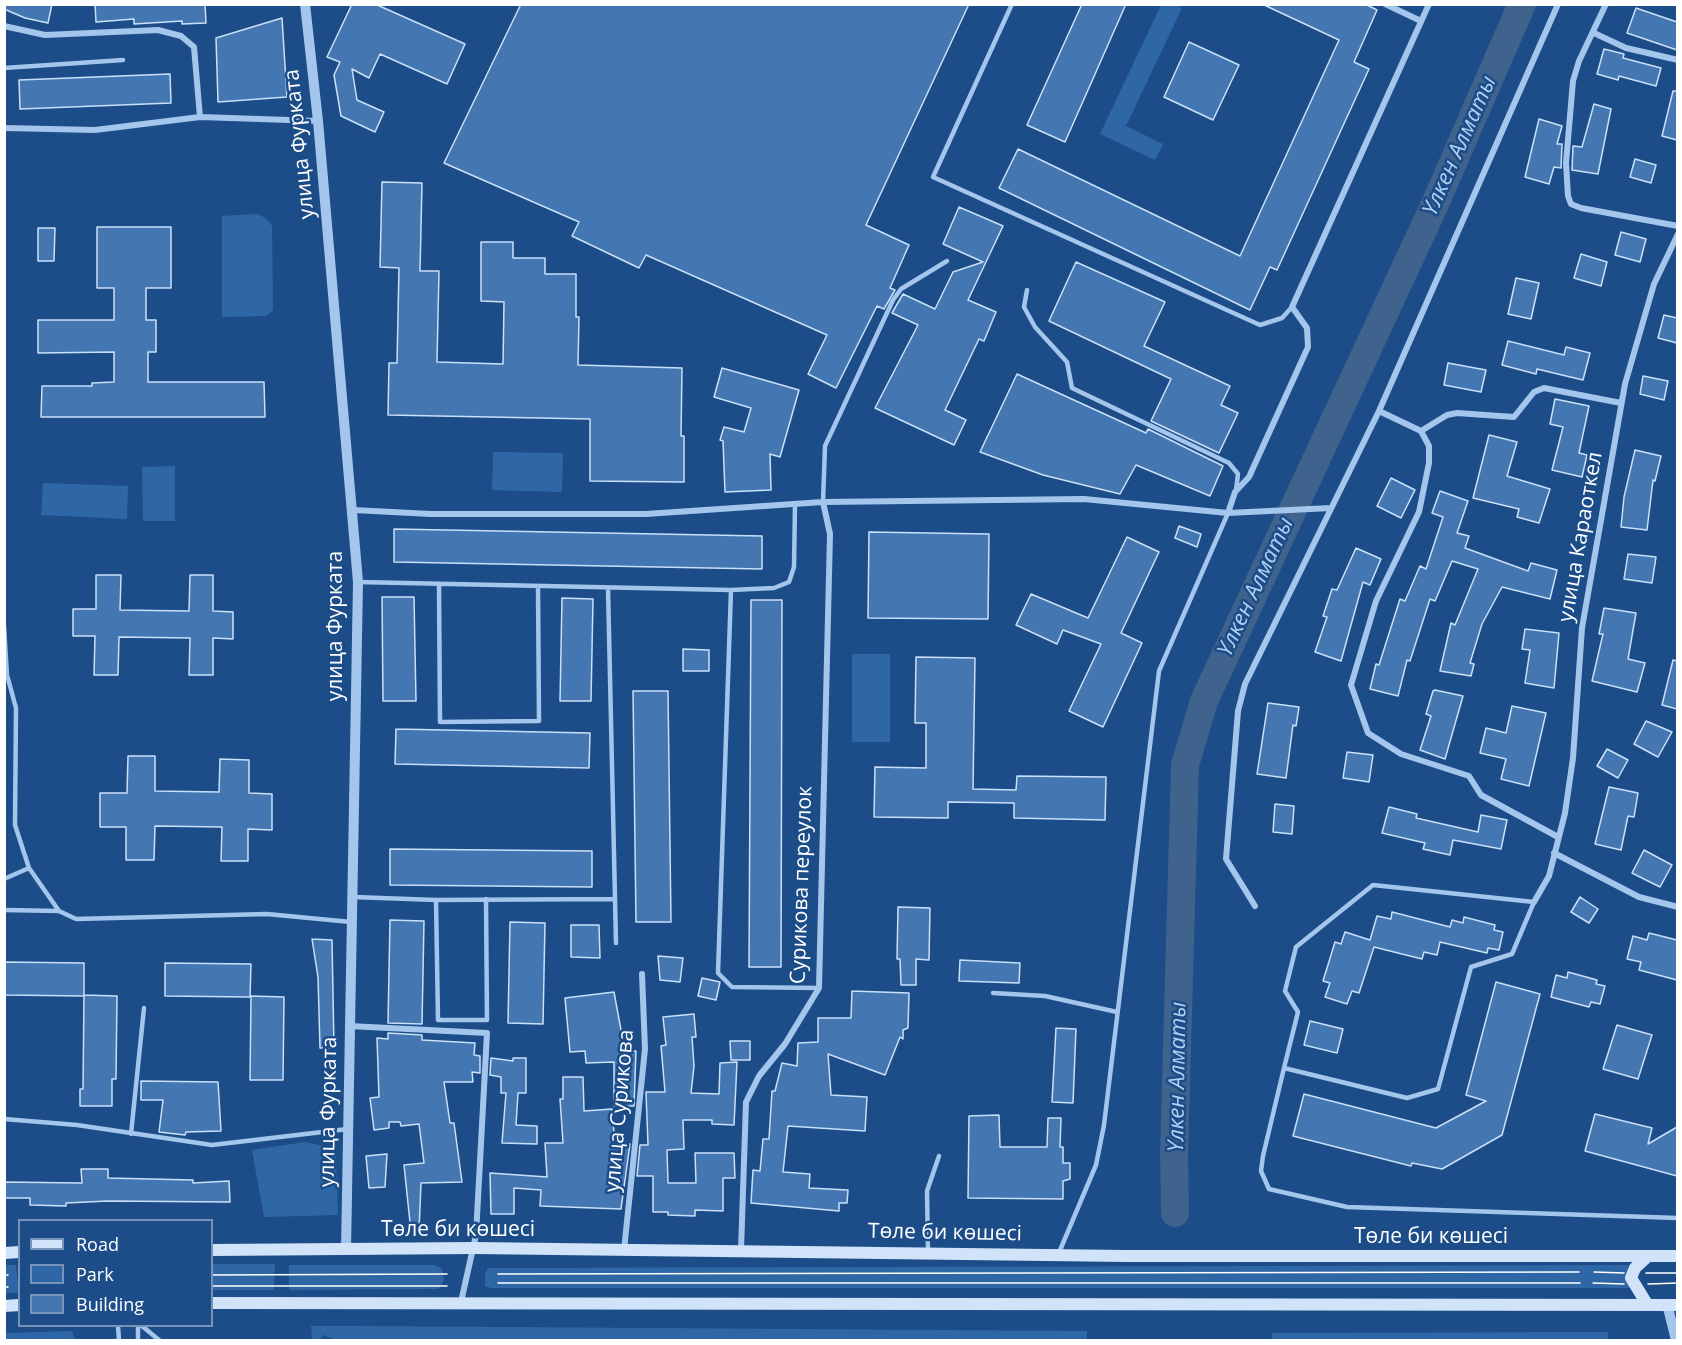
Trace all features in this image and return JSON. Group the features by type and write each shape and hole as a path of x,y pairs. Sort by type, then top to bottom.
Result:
{"main road":[{"name":"Төле би көшесі","path":"213,1250 474,1248 1058,1255 1677,1256"},
{"path":"1647,1257 1635,1268 1631,1278 1647,1304"},
{"path":"213,1303 1672,1304"}],"street":[{"name":"улица Фурката","path":"305,4 318,121 358,582 346,1250"},
{"path":"1385,4 1421,21"},
{"path":"1228,513 1235,492 1249,477 1308,347 1307,328 1292,307 1429,4"},
{"path":"1255,906 1226,859 1238,711 1245,684 1379,411 1558,4"},
{"path":"1606,4 1579,61 1573,81 1566,163 1568,196 1571,204 1677,226"},
{"path":"4,26 45,35 158,30 181,36 194,47 200,117"},
{"path":"1594,33 1626,48 1677,60"},
{"path":"4,128 95,130 200,117 318,121"},
{"name":"улица Караоткел","path":"1534,902 1549,876 1565,813 1573,758 1582,628 1621,403 1654,284 1677,234"},
{"path":"1421,431 1447,415 1457,413 1514,417 1534,392 1544,388 1621,403"},
{"path":"1379,411 1421,431 1429,446 1430,463 1419,512 1376,601 1351,685 1368,733 1401,754 1469,776 1481,795 1558,837"},
{"path":"353,510 431,514 646,514 823,502 1084,499 1228,513 1331,508"},
{"name":"Сурикова переулок","path":"741,1250 746,1102 759,1076 785,1044 819,988 831,534 823,502"},
{"path":"1554,853 1639,897 1677,907"},
{"name":"улица Сурикова","path":"624,1250 645,1049 642,974"},
{"path":"349,1026 487,1033 474,1248 461,1302"},
{"path":"1672,1304 1676,1341"}],"lane":[{"path":"1012,4 933,177 1260,325 1282,318 1292,307"},
{"path":"4,68 123,60"},
{"path":"823,502 825,446 893,300 901,289 947,261"},
{"path":"1027,290 1024,307 1035,327 1067,362 1072,388 1229,463 1238,474 1235,492"},
{"path":"358,582 731,590 774,588 789,582 794,567 795,505"},
{"path":"1058,1255 1077,1205 1096,1165 1104,1125 1159,671 1228,513"},
{"path":"439,585 440,722 539,721 538,587"},
{"path":"608,588 616,943"},
{"path":"731,590 718,973 732,987 819,988"},
{"path":"4,626 6,674 15,708 15,825 29,868 59,911"},
{"path":"4,879 29,868"},
{"path":"1284,1068 1407,1098 1438,1089 1471,967 1512,954 1534,902 1373,885 1296,947 1285,991 1298,1012 1284,1068 1261,1171 1269,1189 1347,1207 1677,1218"},
{"path":"352,897 436,900 615,899"},
{"path":"436,900 438,1020 487,1020 486,899"},
{"path":"4,910 59,911 76,919 259,914 351,922"},
{"path":"993,993 1045,996 1117,1012"},
{"path":"131,1134 144,1008"},
{"path":"4,1119 77,1125 212,1145 348,1129"},
{"path":"928,1253 927,1191 939,1156"},
{"path":"141,1327 159,1341"}],"green space":[{"path":"1161,5 1175,5 1182,8 1126,126 1163,144 1155,160 1100,134"},
{"path":"258,214 267,219 272,226 273,310 266,316 222,317 222,216"},
{"path":"493,452 563,453 562,492 492,490"},
{"path":"175,466 175,521 143,521 142,467"},
{"path":"43,483 128,486 127,519 41,515"},
{"path":"852,654 890,654 890,742 852,742"},
{"path":"305,1142 328,1147 336,1155 338,1215 264,1217 252,1150"},
{"path":"213,1264 275,1264 274,1290 213,1290"},
{"path":"5,1265 16,1265 18,1293 5,1293"},
{"path":"289,1265 434,1265 442,1269 444,1280 438,1289 289,1290"},
{"path":"1632,1265 1632,1288 491,1288 485,1286 485,1274 488,1268"},
{"path":"311,1326 1087,1331 1087,1340 337,1340 323,1335 320,1340 312,1340"},
{"path":"72,1331 75,1340 5,1340 5,1333"},
{"path":"1608,1332 1608,1340 1272,1340 1272,1333"}],"building":[{"path":"4,4 52,4 48,23 25,18 4,9"},
{"path":"95,4 205,4 206,23 182,24 182,21 134,24 134,19 96,22"},
{"path":"352,4 375,4 465,44 447,84 380,54 369,78 352,69 357,100 384,112 375,132 341,116 334,75 340,62 327,57"},
{"path":"521,4 969,4 866,225 909,245 890,288 895,290 884,309 877,306 836,388 808,374 827,335 646,255 639,268 572,236 579,222 444,163"},
{"path":"1082,4 1126,4 1065,142 1027,125"},
{"path":"1262,4 1365,4 1377,10 1354,62 1369,69 1277,270 1270,267 1250,310 999,188 1018,149 1240,256 1339,40"},
{"path":"1636,8 1677,22 1677,50 1627,33"},
{"path":"282,18 287,97 218,102 216,38"},
{"path":"1189,42 1239,65 1213,120 1164,97"},
{"path":"1604,49 1624,54 1623,58 1661,68 1656,86 1619,76 1618,80 1597,74"},
{"path":"170,74 171,103 20,109 19,80"},
{"path":"1673,91 1677,91 1677,140 1662,136"},
{"path":"1594,104 1611,109 1598,174 1572,170 1573,146 1582,147"},
{"path":"1539,119 1562,126 1557,144 1562,144 1561,168 1554,167 1549,184 1525,177"},
{"path":"1635,159 1656,165 1651,183 1630,177"},
{"path":"382,182 422,183 420,271 439,271 437,362 503,364 504,302 481,301 481,242 513,242 513,258 545,258 545,274 576,274 576,317 579,317 578,365 682,368 681,436 684,436 684,482 590,481 590,419 388,415 389,363 397,363 399,268 380,267"},
{"path":"959,207 1003,226 968,300 996,312 984,341 979,339 945,410 966,420 954,445 875,408 918,325 892,313 903,294 935,309 953,272 983,262 943,244"},
{"path":"97,227 171,227 171,288 146,288 146,320 156,320 156,352 148,352 148,382 264,382 265,417 41,417 42,386 92,386 92,383 114,382 114,352 38,353 38,320 114,320 114,288 97,288"},
{"path":"38,228 55,228 54,261 38,261"},
{"path":"1621,232 1646,239 1640,262 1615,255"},
{"path":"1581,254 1607,262 1601,286 1574,278"},
{"path":"1076,262 1165,302 1144,346 1230,386 1221,405 1238,413 1219,453 1151,421 1171,379 1049,321"},
{"path":"1516,278 1539,283 1531,319 1508,314"},
{"path":"1664,315 1677,318 1677,343 1658,338"},
{"path":"1508,341 1564,355 1566,347 1590,353 1583,380 1537,369 1536,374 1502,365"},
{"path":"1448,363 1486,370 1481,392 1444,385"},
{"path":"722,368 799,390 780,457 770,454 771,490 725,492 723,441 720,440 724,427 744,432 751,408 714,397"},
{"path":"1017,374 1146,433 1148,429 1223,466 1210,496 1136,465 1120,494 1043,475 980,452"},
{"path":"1643,376 1668,381 1664,400 1640,394"},
{"path":"1555,399 1589,406 1579,453 1587,455 1582,477 1552,470 1563,427 1550,424"},
{"path":"1489,435 1517,442 1507,476 1550,489 1539,523 1517,517 1519,509 1473,498"},
{"path":"1635,450 1661,456 1655,481 1653,480 1647,530 1621,527 1624,497"},
{"path":"1391,478 1415,490 1401,518 1377,506"},
{"path":"1440,491 1468,501 1457,533 1469,536 1465,548 1528,571 1531,563 1557,570 1550,599 1502,587 1482,624 1470,663 1474,664 1471,676 1440,671 1451,623 1455,625 1478,569 1452,561 1435,601 1430,599 1410,661 1407,660 1398,696 1370,689 1376,664 1379,665 1400,599 1405,601 1420,566 1426,569 1443,517 1432,513"},
{"path":"1179,526 1201,534 1197,547 1175,538"},
{"path":"394,529 762,536 762,569 394,562"},
{"path":"869,532 989,534 988,619 868,618"},
{"path":"1127,537 1159,552 1121,633 1142,643 1103,727 1069,711 1101,644 1063,630 1057,644 1016,625 1031,594 1088,618"},
{"path":"1356,548 1381,559 1370,585 1363,582 1341,661 1315,652 1327,617 1323,616 1332,589 1337,590"},
{"path":"1628,554 1656,557 1652,583 1624,579"},
{"path":"96,575 121,575 120,610 189,611 190,575 213,575 213,611 233,612 233,639 213,638 213,675 189,675 190,638 119,637 118,675 94,675 95,636 73,636 73,609 96,609"},
{"path":"382,597 414,597 416,701 383,701"},
{"path":"562,598 593,599 591,701 560,701"},
{"path":"751,600 782,600 781,967 749,967"},
{"path":"1604,608 1636,613 1628,659 1645,663 1637,692 1592,681 1603,634 1599,634"},
{"path":"1525,629 1559,633 1554,688 1525,683 1530,650 1522,649"},
{"path":"683,649 709,650 709,671 683,671"},
{"path":"916,657 975,658 973,789 1016,790 1017,776 1106,777 1105,820 1014,818 1014,803 948,802 948,818 874,817 875,767 926,768 926,723 915,723"},
{"path":"1673,660 1677,661 1677,709 1662,705"},
{"path":"1435,690 1463,696 1445,759 1420,750 1431,716 1426,714"},
{"path":"633,691 668,691 671,922 636,922"},
{"path":"1268,703 1299,707 1296,726 1293,725 1286,778 1257,774"},
{"path":"1512,706 1546,713 1529,786 1501,779 1506,759 1480,753 1486,728 1506,733"},
{"path":"1646,721 1672,732 1658,757 1634,744"},
{"path":"396,729 590,733 589,768 395,764"},
{"path":"1607,749 1628,760 1618,778 1597,766"},
{"path":"1347,752 1373,755 1369,782 1343,778"},
{"path":"128,756 155,756 155,791 219,792 220,759 249,760 249,793 272,794 272,830 248,829 248,861 221,861 222,827 155,826 154,860 126,860 126,827 100,827 100,793 127,793"},
{"path":"1609,787 1638,793 1634,817 1628,816 1621,850 1595,844"},
{"path":"1275,804 1294,806 1292,834 1273,832"},
{"path":"1389,807 1417,814 1416,818 1478,832 1481,815 1507,820 1501,849 1453,840 1450,855 1423,849 1425,843 1382,833"},
{"path":"390,849 592,851 592,887 390,885"},
{"path":"1644,850 1672,865 1660,887 1632,873"},
{"path":"1580,897 1598,909 1589,923 1571,912"},
{"path":"898,907 930,908 929,960 916,959 916,985 901,985 900,959 897,959"},
{"path":"1392,912 1450,927 1452,920 1463,923 1464,917 1495,925 1494,930 1503,932 1499,950 1488,948 1487,953 1440,942 1437,955 1424,952 1422,959 1374,947 1359,993 1352,991 1347,1004 1325,997 1330,983 1323,981 1335,942 1341,944 1345,932 1370,940 1377,916 1391,919"},
{"path":"390,920 424,921 422,1024 388,1023"},
{"path":"510,922 545,923 543,1024 508,1023"},
{"path":"571,925 599,925 600,958 571,957"},
{"path":"1649,933 1677,940 1677,980 1639,970 1641,962 1627,959 1633,936 1647,940"},
{"path":"312,939 332,940 334,1048 320,1048 318,977"},
{"path":"658,956 683,958 680,982 660,980"},
{"path":"960,960 1020,963 1019,983 959,981"},
{"path":"4,962 84,963 84,996 4,995"},
{"path":"165,963 251,964 250,997 165,996"},
{"path":"1568,972 1597,980 1596,984 1605,986 1600,1004 1591,1002 1589,1007 1551,997 1556,975 1567,978"},
{"path":"702,978 720,982 716,1000 698,996"},
{"path":"1496,982 1540,994 1502,1135 1442,1169 1412,1163 1411,1166 1293,1136 1304,1094 1436,1128 1486,1101 1466,1095"},
{"path":"852,991 909,993 908,1028 903,1030 903,1039 900,1037 885,1075 828,1054 831,1095 867,1097 865,1131 788,1126 783,1172 810,1174 809,1188 848,1190 847,1203 839,1203 839,1211 751,1203 753,1170 760,1171 763,1139 769,1139 772,1091 775,1091 782,1063 797,1066 798,1043 818,1042 818,1018 851,1018"},
{"path":"614,992 621,1030 630,1030 631,1051 636,1051 634,1106 614,1106 614,1062 586,1063 585,1051 570,1052 565,998"},
{"path":"84,995 117,996 116,1079 112,1079 112,1106 80,1106 80,1089 83,1089"},
{"path":"251,996 284,997 283,1080 250,1080"},
{"path":"694,1014 696,1037 692,1037 694,1066 691,1093 719,1094 720,1063 737,1062 734,1125 712,1124 712,1120 683,1120 684,1149 667,1150 668,1183 696,1183 695,1153 734,1153 735,1178 723,1178 723,1211 695,1210 695,1216 668,1215 668,1212 653,1212 653,1176 637,1176 640,1145 648,1145 646,1092 665,1092 661,1046 666,1045 663,1017"},
{"path":"1310,1021 1343,1029 1337,1053 1304,1045"},
{"path":"1617,1025 1652,1035 1638,1079 1603,1069"},
{"path":"1056,1028 1076,1029 1073,1103 1052,1102"},
{"path":"388,1033 422,1035 422,1040 475,1043 474,1055 480,1056 480,1073 472,1072 473,1082 444,1082 450,1123 454,1123 462,1182 421,1183 419,1231 411,1232 404,1165 424,1163 419,1124 401,1126 400,1122 389,1122 389,1128 374,1130 370,1098 379,1097 377,1038 388,1039"},
{"path":"730,1041 750,1041 750,1060 731,1060"},
{"path":"491,1058 513,1061 513,1058 526,1058 526,1093 518,1093 516,1125 537,1126 537,1144 502,1143 506,1093 501,1093 501,1077 490,1075"},
{"path":"563,1077 583,1077 584,1111 612,1109 615,1144 630,1144 621,1209 540,1206 541,1190 514,1188 514,1214 491,1214 490,1173 547,1177 545,1143 563,1143 560,1099 563,1099"},
{"path":"141,1081 218,1082 221,1131 186,1132 185,1135 159,1132 163,1100 141,1100"},
{"path":"1595,1114 1652,1128 1648,1144 1677,1127 1677,1176 1585,1151"},
{"path":"999,1115 1000,1147 1047,1147 1048,1118 1061,1118 1060,1147 1063,1147 1063,1163 1070,1163 1070,1179 1063,1181 1063,1199 968,1198 969,1116"},
{"path":"387,1154 385,1187 369,1188 366,1156"},
{"path":"81,1169 108,1169 108,1178 193,1180 193,1183 229,1181 230,1202 108,1201 66,1203 66,1206 30,1205 30,1198 4,1198 4,1182 82,1183"}],"waterway":[{"name":"Үлкен Алматы","path":"1175,1213 1174,1153 1185,765 1204,701 1435,204 1522,4"}],"tram line":[{"path":"498,1274 1579,1272"},
{"path":"1594,1272 1624,1273"},
{"path":"1646,1273 1678,1273"},
{"path":"213,1275 447,1274"},
{"path":"498,1283 1580,1283"},
{"path":"1593,1283 1624,1284"},
{"path":"1648,1284 1678,1283"},
{"path":"213,1286 447,1286"}]}
